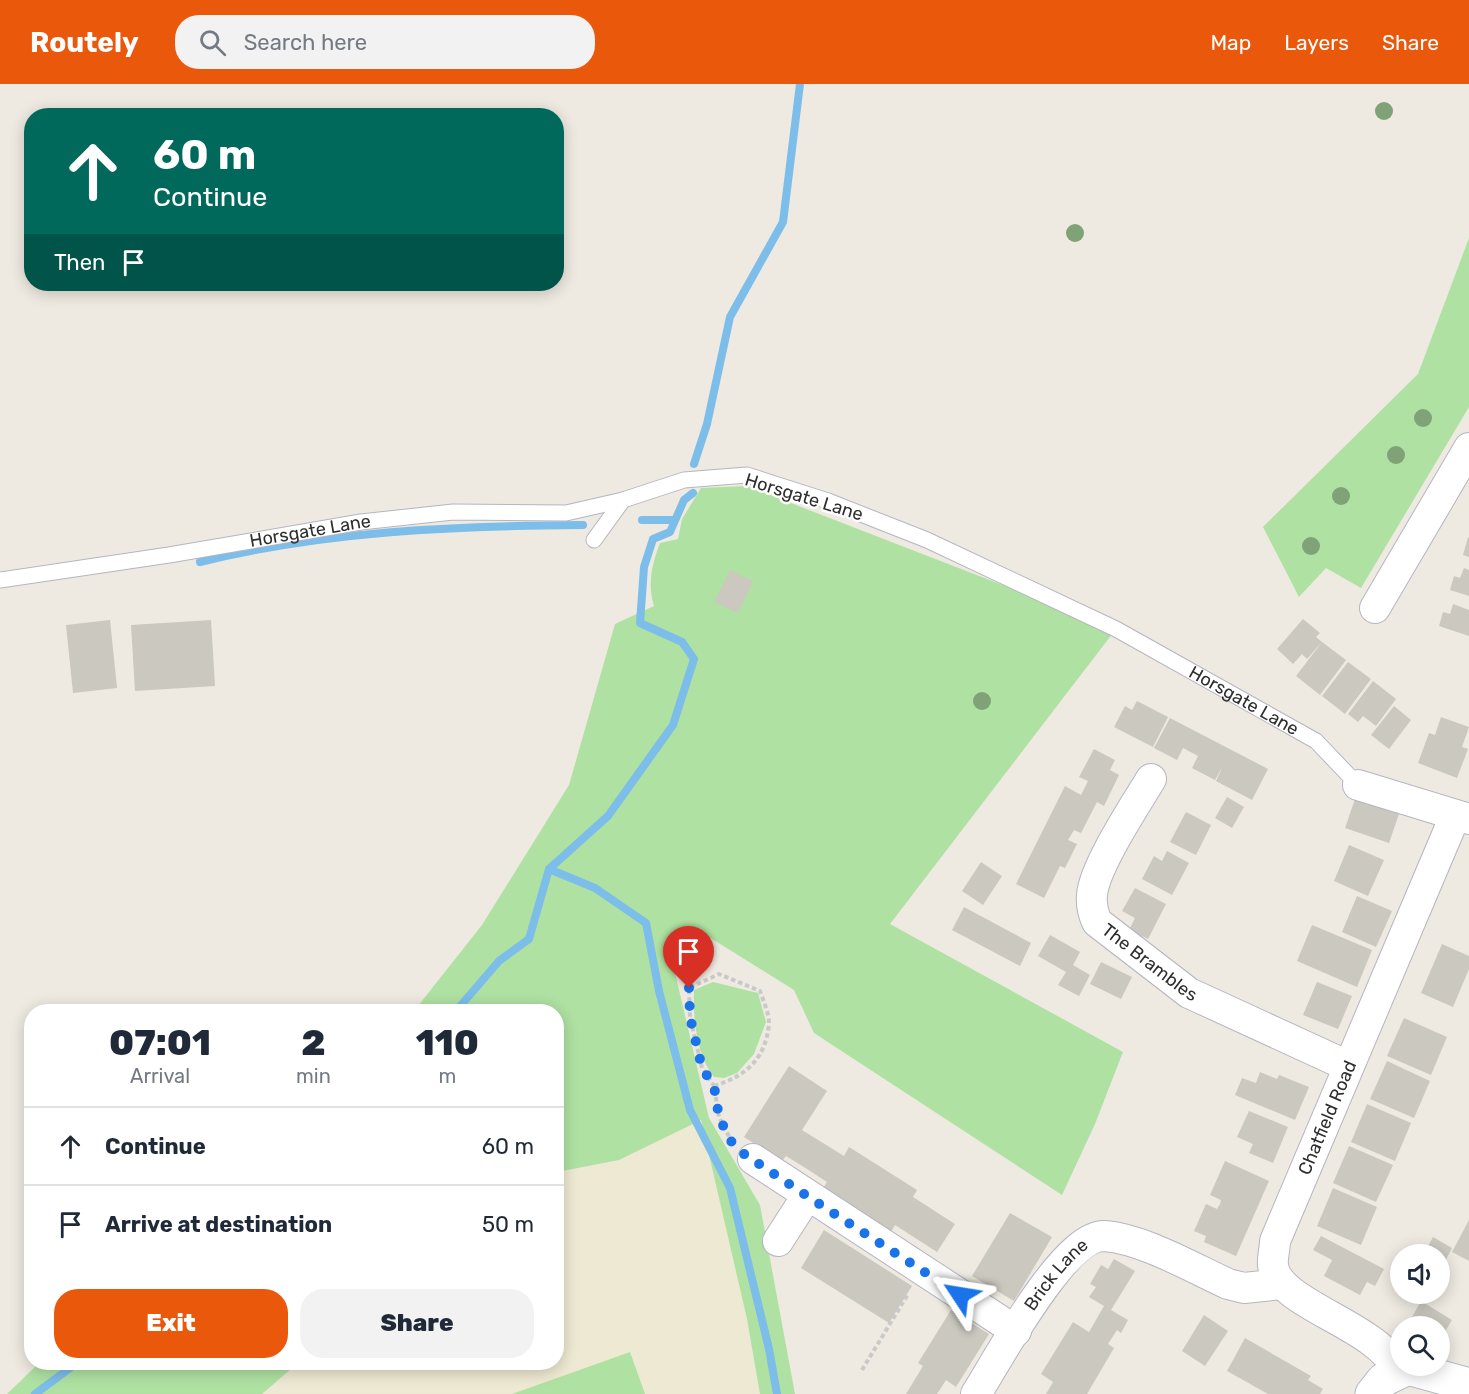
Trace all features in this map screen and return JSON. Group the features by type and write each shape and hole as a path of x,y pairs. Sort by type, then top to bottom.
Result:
{"main road":[{"path":"1372,1394 1383,1380 1390,1376"},
{"path":"1438,1376 1469,1384"}],"street":[{"path":"1375,608 1469,448"},
{"name":"The Brambles","path":"1151,779 1123,825 1093,886 1092,905 1097,922 1189,993 1348,1066"},
{"name":"Horsgate Lane","path":"1358,785 1462,818"},
{"name":"Chatfield Road","path":"1282,1284 1273,1266 1275,1241 1348,1066 1462,818"},
{"path":"753,1159 1016,1330"},
{"path":"778,1240 807,1196"},
{"name":"Brick Lane","path":"976,1394 1064,1258 1082,1243 1103,1236 1134,1243 1228,1284 1244,1288 1282,1284"},
{"path":"1282,1284 1376,1342 1390,1355"}],"lane":[{"name":"Horsgate Lane","path":"0,579 169,555 361,522 453,512 566,513 623,500 684,480 747,475 828,501 927,540 1116,629 1316,741 1358,785"},
{"path":"594,540 623,500"}],"path":[{"path":"714,1086 738,1078 759,1057 769,1022 760,991 719,974 689,988 690,1017 702,1068 714,1086 719,1117 730,1140 753,1159"},
{"path":"862,1370 923,1271"}],"shaded area":[{"path":"579,912 701,1119 747,1319 760,1394 58,1394 82,1370 564,1370 564,1004 558,1004"}],"green space":[{"path":"1469,238 1469,407 1361,588 1326,568 1299,597 1263,527 1418,374"},
{"path":"747,486 1116,629 890,924 1123,1052 1095,1124 1062,1195 814,1033 794,990 709,937 673,964 709,1118 760,1205 795,1394 760,1394 747,1319 701,1120 619,1160 564,1171 564,1004 420,1004 482,925 569,785 615,624 654,606 651,574 660,543 678,539 682,519 701,488"},
{"path":"713,982 758,993 766,1022 754,1054 737,1073 724,1078 714,1077 708,1068 699,1047 695,1024 694,990"},
{"path":"630,1352 645,1394 512,1394"},
{"path":"32,1370 290,1370 262,1394 7,1394"}],"building":[{"path":"1469,538 1469,557 1463,555"},
{"path":"1464,568 1469,570 1469,596 1450,590 1454,576 1460,578"},
{"path":"730,570 753,581 738,613 714,602"},
{"path":"1453,604 1469,610 1469,636 1439,626 1443,612 1450,614"},
{"path":"1303,619 1320,633 1316,637 1322,642 1307,659 1302,654 1293,664 1277,649"},
{"path":"110,620 117,688 73,693 66,625"},
{"path":"211,620 215,686 135,691 131,625"},
{"path":"1322,642 1346,660 1320,695 1296,676"},
{"path":"1348,662 1371,679 1345,714 1322,696"},
{"path":"1373,681 1396,699 1376,726 1363,716 1358,722 1348,714"},
{"path":"1137,701 1168,717 1153,747 1114,727 1125,706 1132,710"},
{"path":"1394,706 1411,720 1389,749 1371,735"},
{"path":"1441,717 1469,727 1462,747 1468,749 1457,778 1418,763 1429,733 1435,735"},
{"path":"1170,718 1268,769 1252,800 1216,781 1223,766 1215,780 1192,768 1198,756 1183,748 1177,760 1154,748"},
{"path":"1094,749 1115,760 1110,770 1119,775 1104,806 1097,802 1081,833 1074,830 1068,840 1077,844 1065,868 1060,866 1044,898 1016,884 1065,786 1081,795 1088,781 1079,777"},
{"path":"1227,797 1244,807 1232,828 1215,818"},
{"path":"1355,799 1399,814 1389,843 1345,828"},
{"path":"1186,812 1211,825 1196,855 1170,842"},
{"path":"1349,845 1384,860 1368,896 1334,881"},
{"path":"1167,851 1189,863 1172,895 1142,879 1154,856 1162,861"},
{"path":"981,862 1002,876 983,905 962,891"},
{"path":"1135,888 1166,904 1148,939 1129,930 1135,918 1122,911"},
{"path":"1357,896 1392,911 1376,947 1342,932"},
{"path":"964,907 1031,943 1020,966 952,930"},
{"path":"1312,925 1372,950 1357,987 1297,961"},
{"path":"1050,935 1080,952 1073,965 1090,975 1079,996 1058,985 1066,972 1038,956"},
{"path":"1442,944 1469,956 1469,969 1453,1007 1421,993"},
{"path":"1101,962 1132,977 1121,999 1090,984"},
{"path":"1317,982 1352,996 1338,1029 1303,1015"},
{"path":"1404,1018 1447,1037 1431,1075 1387,1056"},
{"path":"1387,1061 1430,1081 1414,1118 1370,1099"},
{"path":"789,1066 827,1091 802,1130 844,1156 849,1147 917,1190 913,1197 955,1224 937,1252 895,1225 891,1232 823,1188 827,1182 807,1169 786,1156 782,1161 744,1137"},
{"path":"1260,1072 1277,1079 1279,1075 1309,1087 1295,1120 1235,1095 1242,1078 1256,1083"},
{"path":"1367,1104 1411,1123 1395,1161 1351,1142"},
{"path":"1249,1111 1288,1127 1273,1163 1249,1153 1253,1144 1237,1137"},
{"path":"1349,1146 1393,1165 1376,1202 1333,1183"},
{"path":"1225,1161 1269,1181 1236,1256 1204,1242 1206,1236 1194,1231 1206,1204 1217,1209 1220,1204 1221,1200 1210,1195"},
{"path":"1333,1188 1377,1207 1361,1245 1317,1226"},
{"path":"1010,1213 1052,1237 1014,1301 972,1276"},
{"path":"1469,1220 1469,1261 1452,1252"},
{"path":"824,1230 912,1286 889,1323 801,1268"},
{"path":"1321,1236 1384,1269 1375,1286 1367,1282 1360,1295 1324,1276 1332,1260 1313,1250"},
{"path":"1433,1237 1445,1244 1429,1244"},
{"path":"1114,1259 1135,1271 1111,1310 1128,1320 1121,1333 1117,1330 1108,1344 1114,1348 1087,1394 1046,1394 1053,1382 1041,1374 1073,1322 1089,1332 1104,1306 1089,1297 1096,1287 1090,1284 1101,1265 1108,1269"},
{"path":"1419,1304 1426,1304 1445,1316 1413,1316"},
{"path":"951,1310 989,1334 956,1387 946,1380 937,1394 906,1394 923,1366 918,1363"},
{"path":"1204,1315 1228,1331 1205,1366 1182,1351"},
{"path":"1245,1338 1311,1376 1308,1380 1323,1389 1320,1394 1268,1394 1227,1371"}],"waterway":[{"path":"694,464 707,424 730,317 783,222 800,84"},
{"path":"462,1004 499,961 529,939 549,869 608,816 673,725 694,659 682,642 640,623 644,567 653,539 670,532 684,500 693,493"},
{"path":"642,520 675,520"},
{"path":"200,562 295,543 390,532 583,525"},
{"path":"549,869 595,888 646,923 659,991 690,1110 730,1188 769,1349 777,1394"},
{"path":"35,1394 67,1370"}],"route":[{"path":"689,988 690,1017 702,1068 714,1086 719,1117 730,1140 741,1152 960,1295"}]}
